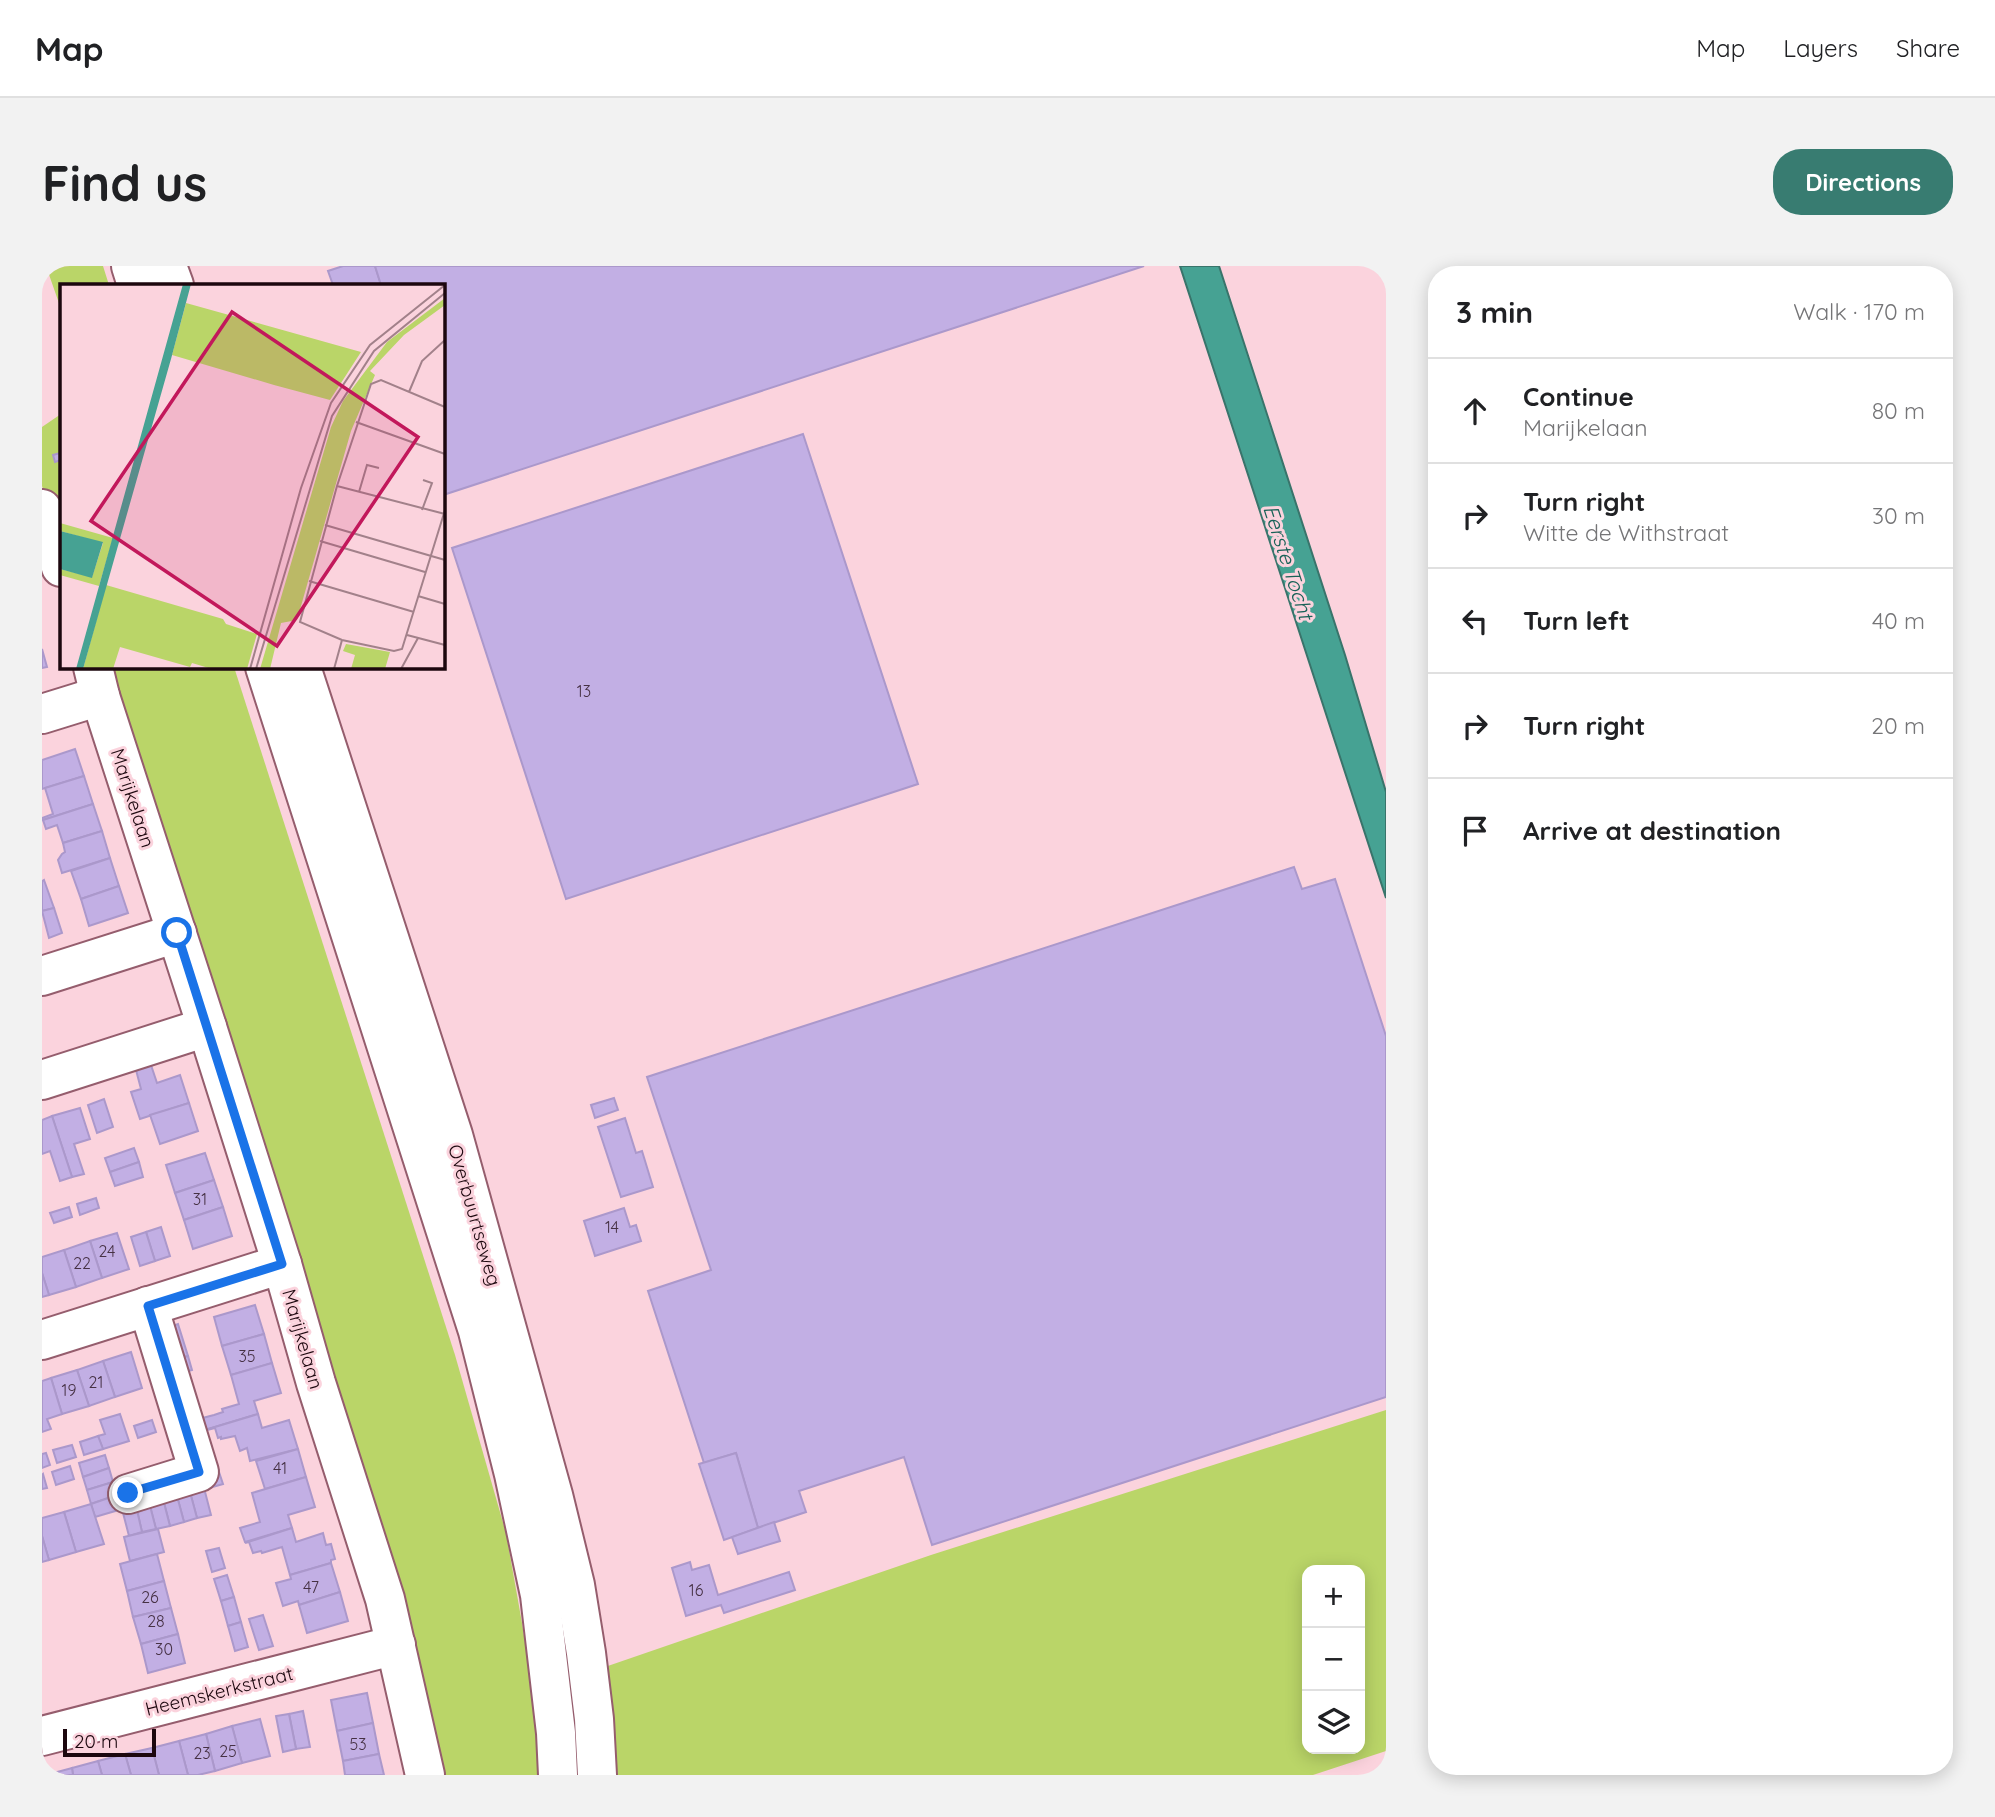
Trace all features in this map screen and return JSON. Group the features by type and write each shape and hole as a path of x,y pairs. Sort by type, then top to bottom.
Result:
{"street":[{"path":"131,266 137,284"},
{"path":"167,266 174,284"},
{"path":"42,509 60,565"},
{"name":"Overbuurtseweg","path":"265,668 478,1331 514,1474 540,1595 556,1733 558,1775"},
{"name":"Overbuurtseweg","path":"301,668 453,1135 553,1495 575,1585 586,1653 597,1775"},
{"path":"42,714 96,682"},
{"name":"Marijkelaan","path":"96,682 282,1264 316,1383 385,1599 425,1775"},
{"path":"42,976 177,933"},
{"path":"42,1080 207,1027"},
{"path":"42,1340 282,1264"},
{"path":"128,1493 199,1472 148,1306"},
{"name":"Heemskerkstraat","path":"42,1736 396,1645"}],"green space":[{"path":"46,266 103,266 109,284 60,284 60,306"},
{"path":"60,415 60,538 42,486 42,427"},
{"path":"104,668 234,668 455,1355 506,1533 535,1708 539,1775 435,1775"},
{"path":"1386,1410 1386,1751 1313,1775 613,1775 602,1668 931,1555"}],"water":[{"name":"Eerste Tocht","path":"1180,266 1219,266 1345,655 1386,792 1386,898"}],"building":[{"path":"343,266 375,266 381,284 333,284 328,271"},
{"path":"375,266 1144,266 444,495 444,284 381,284"},
{"path":"803,434 918,784 566,899 452,548"},
{"path":"60,453 60,460 55,462 53,455"},
{"path":"42,649 47,667 42,668"},
{"path":"75,749 84,776 42,789 42,760"},
{"path":"84,776 93,804 43,820 42,818 53,814 45,788"},
{"path":"93,804 102,831 63,843 57,825 46,829 43,820"},
{"path":"102,831 110,858 62,873 58,860 65,852 63,843"},
{"path":"110,858 119,886 81,899 71,871"},
{"path":"1294,867 1302,889 1335,879 1386,1036 1386,1397 932,1545 904,1457 799,1491 806,1512 758,1528 736,1453 704,1463 648,1291 711,1270 647,1077"},
{"path":"44,880 54,908 42,911 42,881"},
{"path":"119,886 128,913 89,926 81,899"},
{"path":"54,908 62,933 49,938 42,911"},
{"path":"151,1065 157,1083 180,1075 189,1103 140,1119 131,1092 141,1089 136,1070"},
{"path":"614,1098 618,1110 595,1118 591,1105"},
{"path":"104,1099 113,1127 97,1133 88,1105"},
{"path":"189,1103 198,1131 160,1144 150,1115"},
{"path":"80,1108 90,1139 74,1144 84,1174 72,1177 52,1116"},
{"path":"52,1116 72,1177 60,1181 50,1151 42,1154 42,1120"},
{"path":"625,1118 636,1153 642,1151 653,1187 621,1197 598,1127"},
{"path":"134,1148 139,1162 110,1172 105,1158"},
{"path":"205,1153 214,1180 175,1193 166,1165"},
{"path":"139,1162 143,1177 115,1186 110,1172"},
{"path":"214,1180 223,1207 184,1220 175,1193"},
{"path":"96,1198 99,1208 80,1215 77,1204"},
{"path":"69,1207 72,1217 54,1223 50,1213"},
{"path":"223,1207 232,1236 193,1249 184,1220"},
{"path":"624,1208 630,1227 636,1225 641,1241 595,1256 584,1221"},
{"path":"161,1227 170,1256 155,1261 146,1232"},
{"path":"146,1232 155,1261 140,1266 131,1237"},
{"path":"117,1233 129,1269 102,1278 90,1241"},
{"path":"90,1241 102,1278 76,1287 64,1250"},
{"path":"64,1250 76,1287 49,1295 42,1273 42,1257"},
{"path":"42,1273 49,1295 42,1297"},
{"path":"255,1305 264,1334 222,1346 214,1317"},
{"path":"178,1324 188,1356 174,1360 164,1329"},
{"path":"264,1334 272,1363 231,1375 222,1346"},
{"path":"131,1352 142,1388 115,1397 103,1361"},
{"path":"188,1356 192,1370 177,1374 174,1360"},
{"path":"103,1361 115,1397 89,1406 77,1370"},
{"path":"272,1363 281,1393 254,1401 258,1414 195,1433 191,1421 223,1412 222,1409 239,1404 231,1375"},
{"path":"77,1370 89,1406 62,1414 51,1378"},
{"path":"51,1378 62,1414 47,1419 51,1429 42,1432 42,1381"},
{"path":"120,1414 129,1441 103,1449 98,1436 105,1434 100,1420"},
{"path":"258,1414 262,1428 289,1420 298,1449 250,1461 247,1448 240,1451 235,1436 218,1438 215,1428 195,1433"},
{"path":"152,1420 156,1432 138,1438 134,1426"},
{"path":"98,1436 103,1449 84,1455 80,1442"},
{"path":"72,1445 76,1457 57,1463 53,1450"},
{"path":"298,1449 306,1477 265,1489 256,1461"},
{"path":"46,1453 50,1465 42,1468 42,1454"},
{"path":"736,1453 758,1528 724,1540 699,1464"},
{"path":"105,1455 109,1468 83,1477 79,1463"},
{"path":"70,1466 74,1479 56,1485 52,1472"},
{"path":"109,1468 113,1482 87,1490 83,1477"},
{"path":"219,1472 223,1484 209,1488 206,1476"},
{"path":"42,1475 47,1488 42,1489"},
{"path":"306,1477 315,1507 288,1515 292,1528 245,1542 240,1528 260,1522 252,1493"},
{"path":"113,1482 117,1495 91,1504 87,1490"},
{"path":"204,1488 211,1515 197,1518 190,1492"},
{"path":"190,1492 197,1518 184,1522 177,1496"},
{"path":"117,1495 122,1509 95,1517 91,1504"},
{"path":"177,1496 184,1522 170,1526 163,1499"},
{"path":"163,1499 170,1526 156,1529 149,1502"},
{"path":"149,1502 156,1529 142,1532 136,1506"},
{"path":"91,1504 104,1544 76,1552 64,1512"},
{"path":"136,1506 142,1532 129,1536 122,1509"},
{"path":"64,1512 76,1552 49,1560 42,1536 42,1518"},
{"path":"774,1522 780,1541 738,1554 732,1537"},
{"path":"292,1528 296,1542 323,1533 326,1545 331,1544 335,1559 331,1560 331,1563 290,1575 282,1547 253,1553 249,1542 245,1543"},
{"path":"158,1529 164,1552 130,1561 124,1537"},
{"path":"42,1536 49,1560 42,1562"},
{"path":"219,1548 225,1568 212,1572 206,1551"},
{"path":"157,1554 164,1581 127,1591 120,1564"},
{"path":"690,1562 692,1570 709,1565 718,1595 789,1572 795,1590 724,1613 721,1605 686,1616 672,1568"},
{"path":"331,1563 340,1592 299,1605 298,1601 283,1606 276,1583 291,1579 290,1575"},
{"path":"227,1575 234,1597 221,1601 214,1579"},
{"path":"164,1581 171,1608 133,1617 127,1591"},
{"path":"340,1592 348,1621 307,1633 299,1605"},
{"path":"234,1597 241,1622 228,1626 221,1601"},
{"path":"171,1608 178,1634 141,1644 133,1617"},
{"path":"263,1615 273,1646 259,1650 249,1619"},
{"path":"241,1622 248,1647 235,1651 228,1626"},
{"path":"178,1634 185,1663 148,1673 141,1644"},
{"path":"367,1693 373,1723 337,1731 331,1700"},
{"path":"303,1711 310,1747 296,1749 289,1714"},
{"path":"289,1714 296,1749 283,1752 276,1716"},
{"path":"260,1719 270,1756 242,1763 232,1726"},
{"path":"373,1723 379,1754 343,1761 337,1731"},
{"path":"232,1726 242,1763 215,1771 206,1734"},
{"path":"206,1734 215,1771 188,1775 179,1741"},
{"path":"179,1741 188,1775 159,1775 152,1748"},
{"path":"152,1748 159,1775 131,1775 125,1754"},
{"path":"125,1754 131,1775 102,1775 98,1761"},
{"path":"379,1754 384,1775 345,1775 343,1761"},
{"path":"98,1761 102,1775 73,1775 72,1768"},
{"path":"72,1768 73,1775 46,1775"}],"route":[{"path":"128,1493 199,1472 148,1306 282,1264 177,933"}]}
